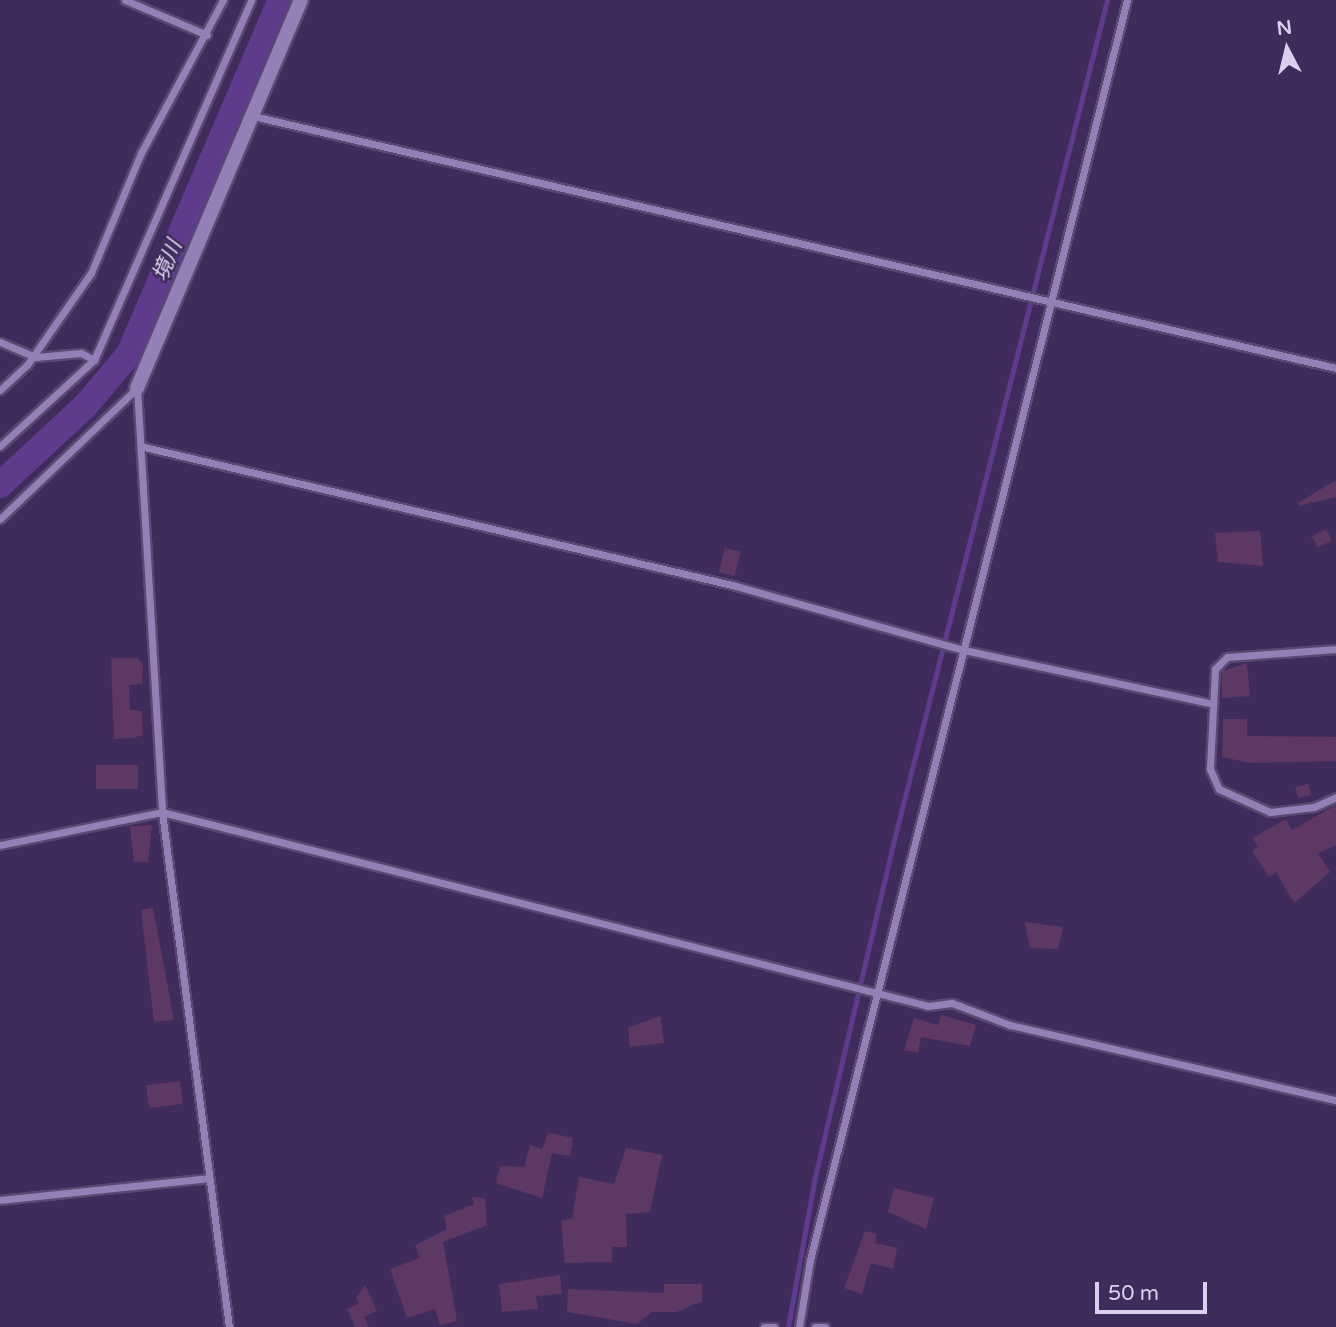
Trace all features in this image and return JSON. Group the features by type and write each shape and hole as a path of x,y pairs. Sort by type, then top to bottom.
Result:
{"street":[{"path":"125,0 207,35"},
{"path":"0,390 31,354 91,273 141,153 207,35 223,0"},
{"path":"0,446 94,360 251,0"},
{"path":"0,519 137,388 301,0"},
{"path":"799,1327 810,1260 881,993 1047,298 1127,0"},
{"path":"250,116 1023,292 1336,368"},
{"path":"0,342 31,354 81,353 94,360"},
{"path":"137,388 144,447 162,812 229,1327"},
{"path":"144,447 736,586 964,650 1213,704"},
{"path":"1336,649 1227,657 1215,669 1210,769 1219,789 1270,812 1314,807 1336,797"},
{"path":"0,845 162,812 846,981 928,1006 953,1003 1010,1025 1336,1100"},
{"path":"0,1200 209,1178"},
{"path":"764,1327 774,1327"},
{"path":"815,1327 825,1327"}],"building":[{"path":"1336,480 1336,497 1299,506 1298,503"},
{"path":"1326,529 1332,541 1318,548 1312,536"},
{"path":"1260,531 1263,566 1218,562 1215,533"},
{"path":"725,548 741,552 734,576 719,572"},
{"path":"111,658 138,658 143,665 142,684 129,685 130,710 142,711 143,735 114,739"},
{"path":"1247,663 1250,696 1222,698 1222,671"},
{"path":"1223,719 1247,719 1247,736 1336,737 1336,761 1251,763 1222,757"},
{"path":"96,765 138,765 138,789 96,789"},
{"path":"1308,784 1311,795 1298,798 1295,787"},
{"path":"1336,805 1336,845 1318,853 1330,872 1294,903 1276,872 1269,877 1252,851 1258,847 1252,838 1286,819 1292,830"},
{"path":"152,825 148,862 134,862 130,826"},
{"path":"153,908 174,1020 154,1022 141,910"},
{"path":"1025,922 1063,927 1058,949 1030,948"},
{"path":"941,1015 976,1025 970,1046 921,1037 918,1053 904,1050 914,1018 938,1025"},
{"path":"660,1016 664,1043 630,1047 628,1028"},
{"path":"180,1081 183,1104 149,1108 146,1085"},
{"path":"548,1133 573,1138 570,1156 552,1153 542,1198 496,1183 500,1166 524,1167 530,1145 542,1149"},
{"path":"626,1148 662,1155 650,1212 626,1214 627,1247 612,1247 612,1262 565,1263 561,1220 572,1219 579,1177 614,1184"},
{"path":"894,1188 934,1198 926,1229 888,1212"},
{"path":"472,1197 485,1198 487,1225 443,1242 457,1321 440,1325 435,1309 407,1318 390,1269 420,1258 415,1245 447,1229 444,1216 474,1204"},
{"path":"865,1231 877,1234 875,1243 897,1248 893,1269 871,1263 862,1294 844,1288"},
{"path":"560,1275 562,1294 536,1296 538,1309 502,1312 499,1284"},
{"path":"664,1284 702,1284 702,1301 677,1312 652,1312 637,1324 567,1312 568,1289 664,1293"},
{"path":"365,1285 377,1311 364,1317 369,1327 355,1327 347,1309 359,1304 356,1298"}],"waterway":[{"name":"境川","path":"0,485 86,405 129,354 281,0"},
{"path":"788,1327 815,1177 891,852 1107,0"}]}
